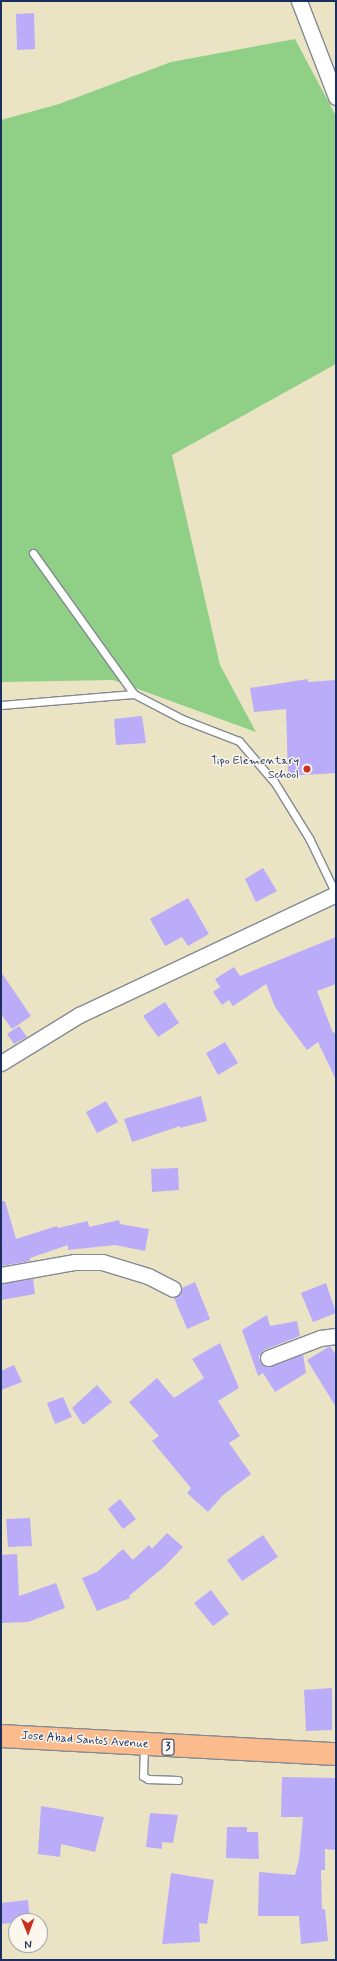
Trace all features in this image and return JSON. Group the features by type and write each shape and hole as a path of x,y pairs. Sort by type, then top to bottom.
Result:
{"highway":[{"name":"Jose Abad Santos Avenue","path":"1,1736 144,1745 334,1751"}],"street":[{"path":"299,1 336,97"},
{"path":"1,1063 79,1014 336,894"},
{"path":"1,1275 76,1262 102,1262 148,1276 173,1289"},
{"path":"268,1358 320,1338 336,1336"}],"lane":[{"path":"34,552 134,694 182,719 239,740 275,783 309,838 336,894"},
{"path":"1,705 134,694"},
{"path":"144,1745 144,1776 148,1779 178,1780"}],"green space":[{"path":"295,39 336,116 336,364 172,455 220,665 256,732 113,680 1,682 1,120 59,104 171,62"}],"building":[{"path":"34,13 35,49 17,50 16,14"},
{"path":"308,679 308,682 336,680 336,773 288,776 286,709 254,712 250,688"},
{"path":"142,716 146,743 116,745 114,719"},
{"path":"263,868 277,891 256,902 245,879"},
{"path":"188,898 209,934 188,946 182,937 165,946 150,919"},
{"path":"336,937 336,984 317,991 333,1033 336,1032 336,1080 318,1042 307,1050 275,1007 266,984 233,1006 229,1000 222,1005 213,992 220,987 215,979 234,967 240,976"},
{"path":"1,972 31,1016 12,1029 1,1014"},
{"path":"165,1002 179,1023 158,1037 143,1016"},
{"path":"19,1026 27,1037 14,1044 7,1034"},
{"path":"225,1042 238,1063 218,1075 206,1053"},
{"path":"201,1096 207,1121 180,1128 180,1126 132,1142 124,1119"},
{"path":"106,1101 118,1122 97,1133 86,1112"},
{"path":"178,1168 179,1190 152,1192 151,1169"},
{"path":"1,1201 5,1201 16,1239 57,1226 58,1228 88,1221 89,1227 119,1220 120,1224 149,1229 145,1251 115,1245 68,1250 68,1245 30,1258 30,1261 1,1266"},
{"path":"33,1279 35,1294 1,1300 1,1284"},
{"path":"195,1282 210,1319 187,1329 174,1298 181,1293 182,1288"},
{"path":"326,1283 336,1313 313,1322 301,1293"},
{"path":"267,1315 270,1326 297,1321 300,1336 264,1350 259,1356 260,1362 266,1367 303,1354 306,1373 275,1392 263,1373 258,1376 242,1330"},
{"path":"220,1343 239,1388 218,1401 240,1436 229,1443 251,1474 223,1495 208,1512 187,1493 191,1488 152,1441 159,1436 129,1402 157,1378 174,1398 204,1378 192,1359"},
{"path":"330,1346 336,1355 336,1407 307,1360"},
{"path":"14,1365 22,1382 1,1390 1,1371"},
{"path":"97,1385 112,1402 83,1425 72,1408"},
{"path":"63,1397 72,1417 55,1424 47,1403"},
{"path":"120,1499 136,1519 123,1529 108,1509"},
{"path":"30,1518 32,1546 8,1547 6,1519"},
{"path":"167,1533 183,1547 165,1566 129,1596 130,1598 97,1611 82,1578 97,1572 123,1549 133,1560 149,1545 152,1549"},
{"path":"263,1535 278,1557 242,1581 227,1560"},
{"path":"17,1554 19,1596 56,1583 65,1608 28,1622 1,1623 1,1555"},
{"path":"211,1590 229,1614 213,1626 194,1603"},
{"path":"332,1688 332,1730 306,1731 304,1690"},
{"path":"282,1777 336,1778 336,1850 325,1849 325,1870 321,1870 322,1909 325,1909 328,1941 301,1944 299,1916 258,1916 259,1872 295,1875 299,1860 303,1817 281,1817"},
{"path":"41,1806 104,1817 95,1852 61,1844 60,1857 38,1854"},
{"path":"150,1813 178,1815 173,1843 162,1842 162,1849 146,1847"},
{"path":"227,1827 247,1827 247,1832 258,1832 259,1859 226,1858"},
{"path":"171,1873 214,1880 207,1924 199,1923 200,1942 162,1944"},
{"path":"28,1900 29,1913 8,1913 8,1923 1,1924 1,1903"}],"place":[{"name":"Tipo Elementary School","path":"307,769"}]}
